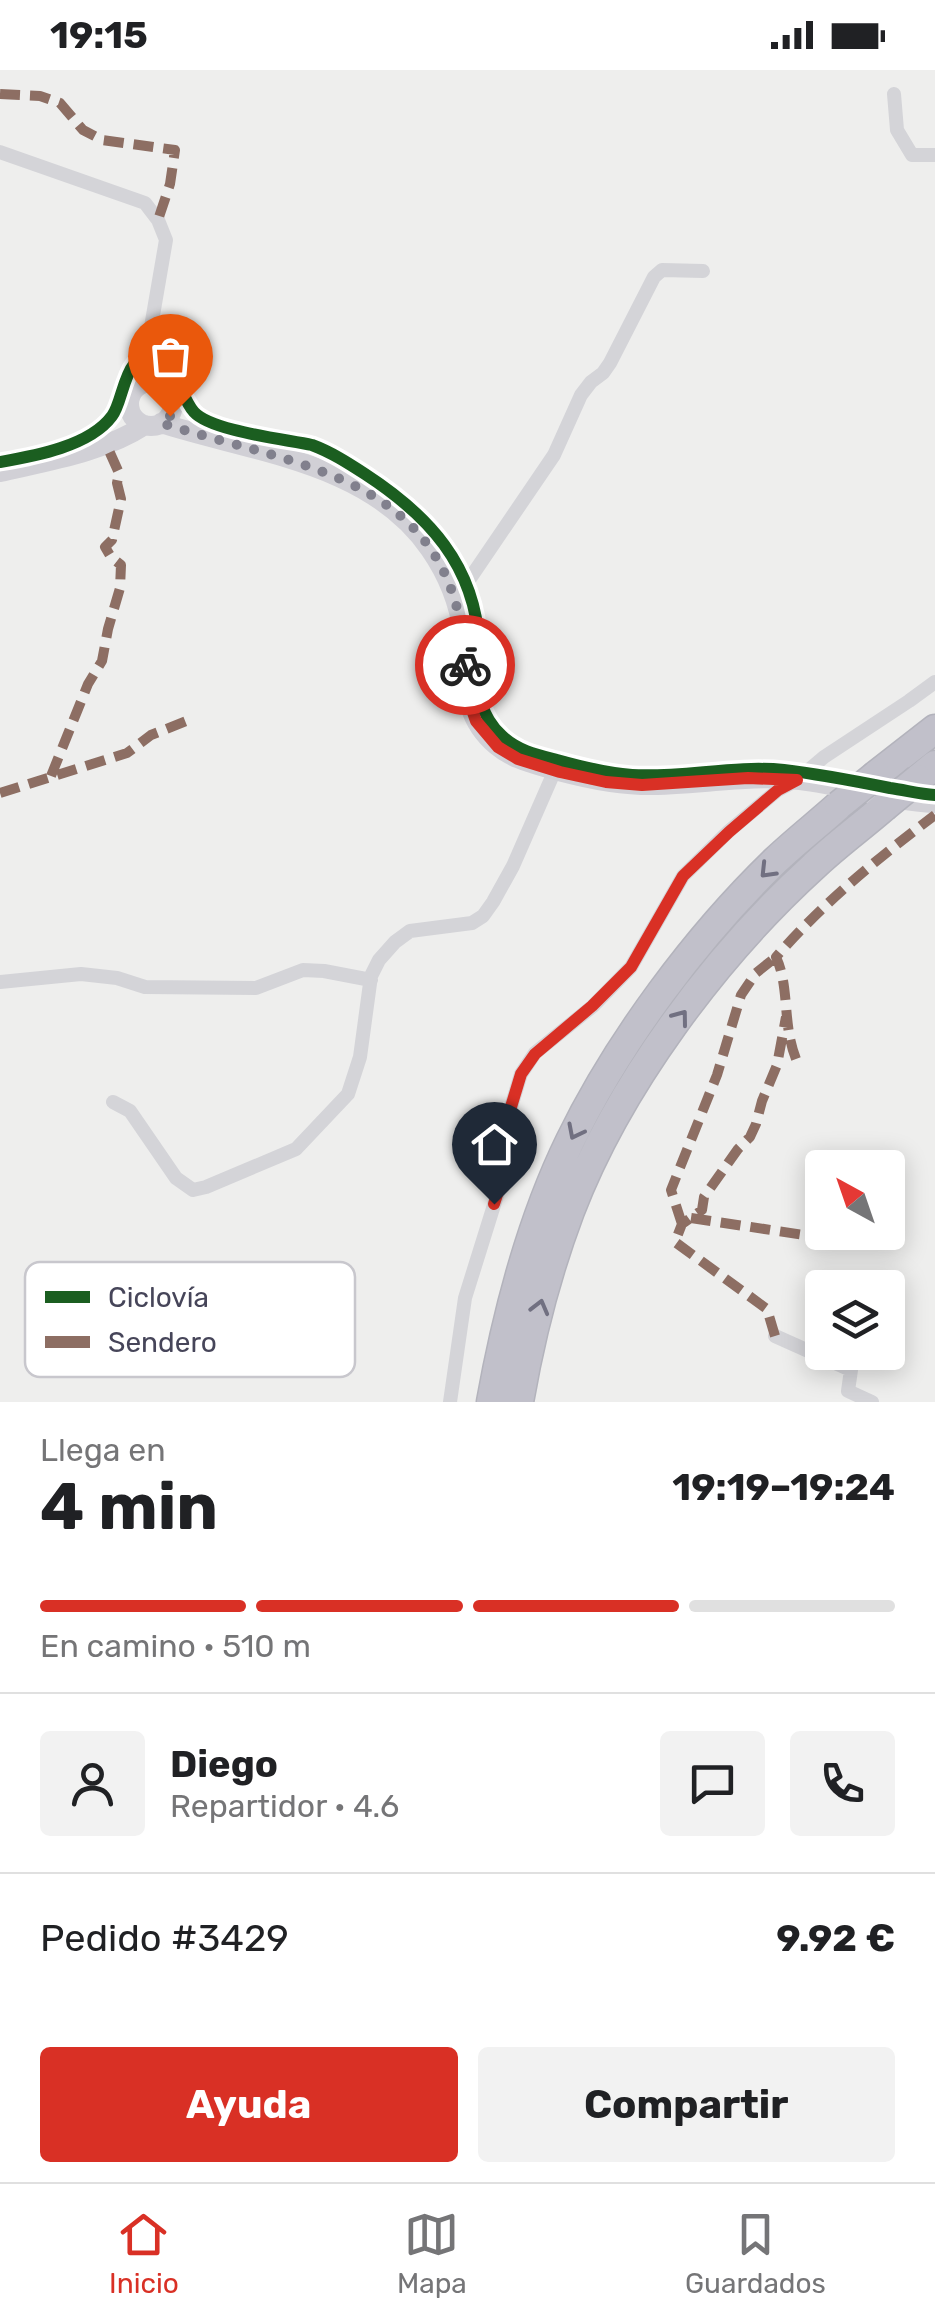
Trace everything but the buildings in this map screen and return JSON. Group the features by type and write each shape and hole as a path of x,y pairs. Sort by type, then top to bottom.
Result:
{"highway":[{"path":"491,1402 520,1270 537,1221 569,1142 641,1021 732,907 776,861 935,729"},
{"path":"519,1402 532,1339 570,1210 630,1091 667,1036 741,942 815,865 926,772"}],"street":[{"path":"894,94 897,130 912,156 935,155"},
{"path":"0,152 144,204 158,220 166,240 150,334 150,384"},
{"path":"454,592 470,577 554,455 582,395 610,363 654,278 662,270 704,271"},
{"path":"150,384 168,390 173,404 188,422 207,436"},
{"path":"150,384 130,397 134,417 294,460 342,478 409,522 438,561 454,592 464,639 466,693 476,721 498,747 518,759 606,782 642,785 748,778 797,780 935,804"},
{"path":"0,472 116,442 170,416 173,404"},
{"path":"98,446 130,408"},
{"path":"450,1402 466,1298 504,1173 511,1107 521,1074 535,1054 631,967 683,876 729,832 778,790 935,682"},
{"path":"113,1102 130,1111 158,1156 176,1178 193,1190 296,1149 348,1094 360,1057 371,980 378,960 410,931 472,923 483,916 514,866 555,770"},
{"path":"0,982 80,974 117,978 145,987 256,988 303,970 371,980"},
{"path":"774,1336 852,1370 845,1397 872,1402"}],"marked path":[{"path":"0,94 40,96 60,103 83,130 102,140 175,150 170,184 158,220"},
{"path":"51,776 88,684 102,661 120,588 121,565 105,547 112,540 121,499 119,473 106,444"},
{"path":"0,793 127,753 151,735 189,720"},
{"path":"796,1059 776,957 852,882 935,815"},
{"path":"682,1224 671,1190 717,1075 741,995 756,973 776,957"},
{"path":"775,1336 767,1309 675,1242 682,1224 702,1210 704,1197 750,1137 777,1065 786,1017"},
{"path":"691,1218 805,1235"}],"cycle path":[{"path":"0,462 61,448 90,435 112,416 132,366 148,358 160,361 172,371 190,406 203,419 326,451 388,490 428,525 458,566 476,616 480,693 486,715 502,736 515,745 542,756 622,774 784,770 935,795"}],"way so far":[{"path":"170,416 161,423 268,452 342,478 409,522 449,581 461,619 465,665"}],"route":[{"path":"465,665 466,693 476,721 498,747 518,759 606,782 642,785 748,778 797,780 778,790 683,876 631,967 535,1054 521,1074 511,1107 504,1173 494,1204"}]}
